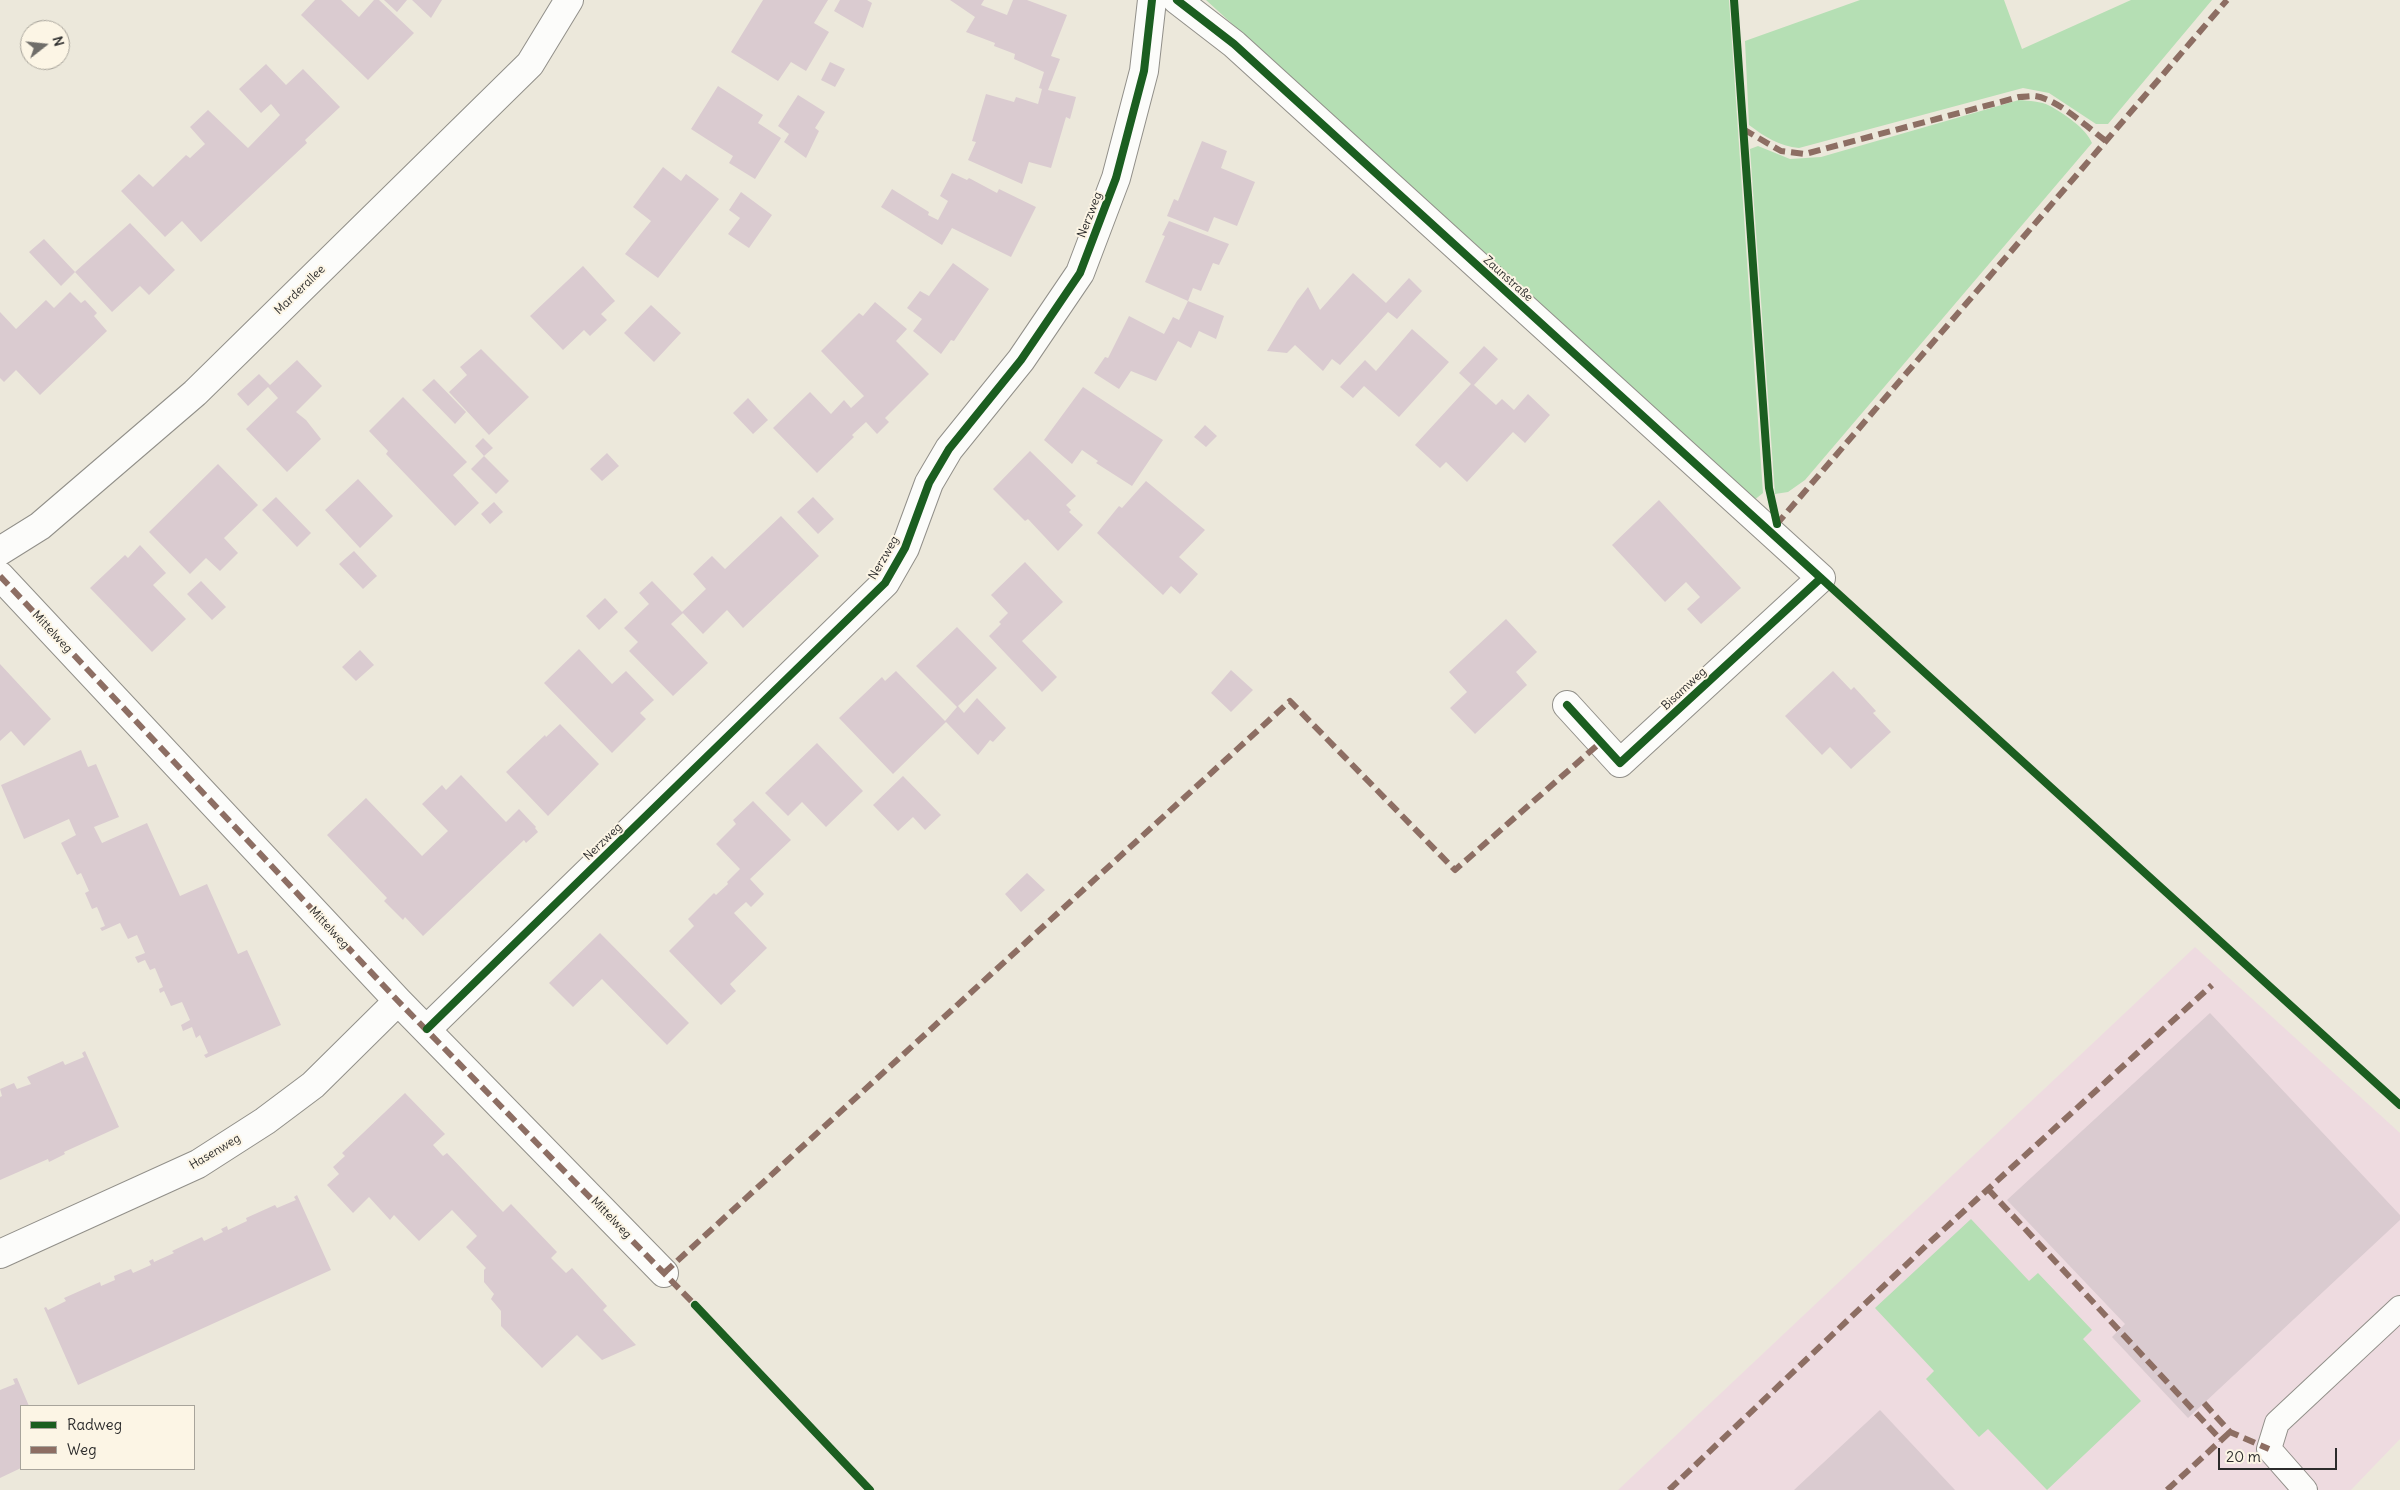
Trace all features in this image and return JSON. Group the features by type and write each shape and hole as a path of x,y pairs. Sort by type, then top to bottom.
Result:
{"street":[{"name":"Marderallee","path":"0,552 40,526 195,393 530,64 569,0"},
{"name":"Nerzweg","path":"427,1028 885,583 905,548 929,483 949,449 1021,360 1080,273 1121,160 1144,71 1152,0"},
{"name":"Zaunstraße","path":"1177,0 1234,44 1821,578"},
{"name":"Mittelweg","path":"0,576 398,1001 427,1028 664,1273"},
{"name":"Bisamweg","path":"1566,705 1620,763 1821,578"},
{"name":"Hasenweg","path":"0,1254 198,1164 266,1121 312,1085 398,1001"}],"lane":[{"path":"2305,1490 2269,1448 2276,1423 2400,1308"}],"shaded area":[{"path":"2195,947 2400,1133 2400,1439 2351,1490 1618,1490"}],"green space":[{"path":"1206,0 1729,0 1763,493 1753,501"},
{"path":"1860,0 2004,0 2022,49 2131,0 2212,0 2108,124 2096,124 2049,93 2023,88 1799,148 1772,140 1749,125 1745,41"},
{"path":"2019,100 2035,101 2056,109 2080,127 2092,143 1805,480 1788,492 1775,494 1750,149 1758,146 1790,159 1821,157"},
{"path":"1971,1219 2029,1281 2038,1273 2092,1330 2083,1339 2141,1401 2047,1490 1988,1429 1979,1437 1926,1379 1934,1371 1875,1308"}],"building":[{"path":"315,0 341,0 359,17 374,0 379,0 414,33 368,80 301,15"},
{"path":"384,0 407,0 397,12"},
{"path":"412,0 442,0 431,18"},
{"path":"763,0 828,0 814,23 829,32 806,71 791,62 778,81 731,52"},
{"path":"840,0 867,0 872,3 863,28 834,11"},
{"path":"950,0 984,0 981,5 1007,15 1013,0 1027,0 1067,15 1051,56 1060,59 1048,90 1076,97 1070,119 1066,117 1051,168 1029,162 1022,184 968,160 976,142 972,141 986,94 1014,102 1016,97 1038,104 1042,89 1039,88 1044,72 1014,59 1015,54 994,46 995,43 966,32 975,17"},
{"path":"830,62 845,69 835,87 821,80"},
{"path":"266,64 286,85 303,69 340,107 305,140 307,143 201,242 182,221 165,237 121,191 139,174 153,187 186,155 190,158 205,144 190,127 208,110 248,148 280,115 271,104 261,113 239,89"},
{"path":"718,86 763,115 758,123 781,138 755,179 729,163 733,156 691,129"},
{"path":"798,95 825,112 815,128 819,131 806,158 784,142 789,134 778,126"},
{"path":"1202,141 1227,151 1221,168 1255,182 1237,226 1214,217 1208,232 1167,216 1174,199 1178,201"},
{"path":"663,167 681,181 686,174 719,199 658,278 625,254 651,221 633,207"},
{"path":"952,173 967,180 969,178 997,193 999,189 1036,207 1011,257 952,228 942,245 881,207 892,189 929,212 928,215 938,220 948,201 940,196"},
{"path":"741,192 772,215 749,248 728,234 740,218 729,210"},
{"path":"1169,221 1229,244 1219,265 1213,263 1201,291 1193,288 1188,301 1145,282 1165,236 1162,235"},
{"path":"130,223 175,270 149,295 140,286 112,312 75,272"},
{"path":"44,239 75,272 61,286 29,252"},
{"path":"953,263 989,289 954,341 951,340 941,354 913,331 922,319 907,308 920,291 929,296"},
{"path":"583,266 615,301 601,314 607,320 590,336 584,330 563,350 530,316"},
{"path":"1353,273 1386,303 1409,278 1422,291 1397,319 1388,312 1340,365 1332,359 1323,371 1295,345 1287,353 1267,351 1297,301 1308,287 1320,310"},
{"path":"70,292 81,303 85,300 97,313 94,316 107,331 40,395 16,370 4,382 0,378 0,312 16,329 46,300 54,308"},
{"path":"1188,301 1224,316 1216,339 1199,331 1191,348 1178,341 1156,381 1131,371 1119,389 1094,373 1105,357 1108,358 1129,316 1164,334 1173,317 1179,320"},
{"path":"875,302 907,329 896,341 929,374 885,418 889,422 877,434 866,422 852,435 854,437 817,473 773,428 810,392 831,414 844,400 851,408 864,396 821,351 859,313 863,316"},
{"path":"651,305 681,333 654,362 624,333"},
{"path":"1412,329 1449,362 1399,417 1364,386 1353,398 1340,387 1365,360 1376,371"},
{"path":"1484,346 1498,359 1474,385 1496,405 1502,399 1514,410 1528,394 1550,415 1525,443 1513,432 1467,482 1446,462 1440,468 1415,445 1471,384 1459,373"},
{"path":"481,349 529,397 489,435 449,392 467,375 460,367"},
{"path":"297,360 322,386 296,412 306,420 321,439 287,472 246,429 278,398 268,387 248,406 237,394 259,374 270,385"},
{"path":"434,379 466,412 455,424 422,390"},
{"path":"1083,387 1163,440 1132,486 1096,463 1098,461 1082,450 1072,464 1044,440"},
{"path":"403,397 467,462 453,475 479,503 455,526 386,454 388,451 369,431"},
{"path":"748,398 768,420 753,434 733,413"},
{"path":"1205,425 1217,436 1206,447 1194,437"},
{"path":"483,438 493,448 484,456 475,446"},
{"path":"1030,451 1076,496 1066,505 1071,510 1069,512 1083,525 1058,551 1028,519 1025,521 993,489"},
{"path":"607,453 619,466 602,481 590,469"},
{"path":"484,456 509,481 496,494 471,469"},
{"path":"218,464 258,505 224,538 238,553 220,571 206,558 190,574 149,532"},
{"path":"358,479 393,516 360,548 325,510"},
{"path":"1146,481 1205,530 1179,557 1198,574 1180,594 1171,586 1163,595 1097,533 1119,506 1122,508"},
{"path":"276,497 311,533 297,547 262,510"},
{"path":"813,497 834,519 818,534 797,512"},
{"path":"1659,500 1741,588 1701,624 1687,609 1700,597 1686,582 1665,602 1612,545"},
{"path":"494,502 503,512 490,524 481,514"},
{"path":"781,516 819,556 743,628 727,610 703,634 682,612 706,589 693,574 712,556 725,569"},
{"path":"140,545 166,573 153,585 186,619 152,652 90,588 125,555 128,558"},
{"path":"354,551 377,576 363,589 339,564"},
{"path":"1025,562 1063,602 1022,641 1057,677 1042,692 989,636 1001,624 999,622 1008,613 991,595"},
{"path":"201,581 226,607 212,620 187,594"},
{"path":"652,581 683,613 671,624 708,663 673,696 629,651 638,642 624,628 649,604 639,593"},
{"path":"605,598 618,612 599,630 586,616"},
{"path":"1506,619 1537,652 1516,672 1527,685 1475,734 1450,708 1467,692 1449,672"},
{"path":"957,627 997,668 958,706 964,713 977,698 1006,728 993,742 990,740 978,755 946,722 893,774 839,718 882,677 885,681 896,671 945,721 957,707 916,666"},
{"path":"579,649 612,684 626,671 654,700 640,713 646,719 612,753 544,683"},
{"path":"360,650 374,665 356,681 342,667"},
{"path":"0,664 51,719 24,746 11,731 0,741"},
{"path":"1231,670 1253,690 1231,712 1211,693"},
{"path":"1833,671 1851,690 1854,687 1876,711 1873,713 1891,732 1851,769 1830,747 1822,755 1785,716"},
{"path":"560,724 599,764 548,816 506,772 545,735 546,737"},
{"path":"817,743 863,791 826,827 802,802 788,816 765,793"},
{"path":"81,750 88,767 96,764 119,817 94,827 102,843 147,823 180,896 207,884 238,954 247,950 281,1025 206,1058 204,1055 208,1053 200,1035 196,1038 192,1027 183,1031 181,1025 190,1020 182,1002 171,1006 164,991 160,993 159,989 163,987 155,968 150,970 145,960 138,963 135,957 145,953 137,935 128,939 120,923 102,931 100,928 105,926 97,907 92,909 85,893 89,891 81,873 77,875 61,843 76,835 69,819 24,839 1,785"},
{"path":"461,775 506,822 519,809 536,827 538,832 526,843 524,840 423,936 405,917 403,920 384,901 387,898 327,835 366,798 422,856 448,831 422,804 442,785 446,790"},
{"path":"903,776 941,815 925,830 913,817 898,831 873,805"},
{"path":"753,801 791,840 750,879 764,894 751,907 746,902 734,913 767,948 730,984 736,991 721,1005 669,951 694,926 688,919 714,893 716,895 728,884 727,882 740,869 716,844 736,824 733,820"},
{"path":"1027,873 1045,890 1021,912 1005,894"},
{"path":"600,933 689,1023 667,1045 602,979 573,1007 549,983"},
{"path":"2210,1013 2400,1215 2400,1220 2188,1418 2112,1337 2125,1324 2007,1200"},
{"path":"85,1051 119,1127 64,1152 65,1154 49,1162 48,1159 0,1180 0,1097 2,1096 0,1089 14,1083 17,1089 31,1084 27,1077 63,1061 65,1065 84,1057 82,1053"},
{"path":"405,1093 445,1134 433,1145 443,1156 447,1153 503,1212 511,1204 557,1252 551,1258 566,1273 572,1268 607,1306 603,1310 636,1345 602,1360 577,1335 542,1368 501,1326 501,1311 491,1299 494,1294 484,1282 484,1270 486,1268 466,1247 477,1236 452,1210 419,1241 394,1215 390,1220 369,1197 353,1213 327,1185 339,1174 333,1167 345,1156 342,1153"},
{"path":"297,1195 331,1270 78,1385 44,1308 46,1307 48,1310 66,1301 64,1298 100,1282 101,1286 115,1280 114,1276 131,1269 133,1273 151,1265 149,1261 153,1259 154,1262 202,1237 204,1241 223,1232 221,1229 227,1226 228,1230 247,1221 246,1218 275,1205 277,1208 296,1200 294,1197"},
{"path":"17,1378 29,1405 20,1405 20,1468 0,1478 0,1390 15,1384 13,1379"},
{"path":"1880,1410 1955,1490 1794,1490"}],"marked path":[{"path":"1776,525 2227,0"},
{"path":"1743,129 1781,151 1805,154 2019,97 2035,96 2044,98 2063,108 2106,141"},
{"path":"0,576 398,1001 697,1307"},
{"path":"664,1273 1290,701 1455,870 1601,742"},
{"path":"1669,1490 1930,1242 2212,985"},
{"path":"1988,1189 2221,1440"},
{"path":"2204,1403 2230,1432 2269,1449"},
{"path":"2167,1490 2230,1432"}],"cycle path":[{"path":"427,1029 885,583 905,548 929,483 949,449 1021,360 1080,273 1116,178 1144,71 1152,0"},
{"path":"1177,0 1234,44 2400,1105"},
{"path":"1734,0 1769,488 1777,524"},
{"path":"1567,705 1620,763 1821,578"},
{"path":"695,1305 870,1490"}]}
